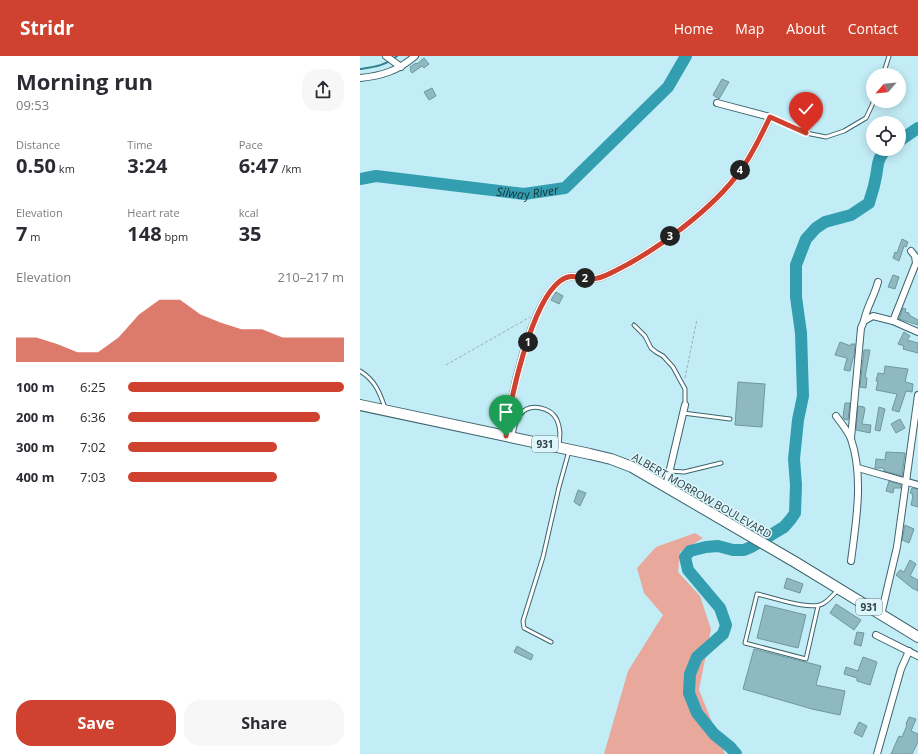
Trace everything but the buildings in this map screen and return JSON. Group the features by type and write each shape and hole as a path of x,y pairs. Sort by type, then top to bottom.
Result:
{"highway":[{"name":"ALBERT MORROW BOULEVARD","path":"360,405 559,447 611,459 632,467 820,577 918,637"}],"street":[{"path":"360,78 385,74 401,67 415,56"},
{"path":"390,59 401,67"},
{"path":"509,436 509,412 530,333 537,313 553,288 568,276 592,279 611,273 629,264 662,241 704,210 727,188 759,141 770,117 717,102"},
{"path":"892,321 916,263 916,259 911,251"},
{"path":"851,561 858,468 851,438 860,328 864,321 867,306 875,292 878,282"},
{"path":"864,321 874,316 892,321 918,332"},
{"path":"881,615 897,547 918,395"},
{"path":"666,486 685,405"},
{"path":"836,416 851,438"},
{"path":"858,468 918,485"},
{"path":"876,635 918,656"},
{"path":"877,754 901,669 909,652"}],"lane":[{"path":"885,68 889,56"},
{"path":"770,117 806,133 826,137 844,131 866,118 871,108"},
{"path":"634,325 645,336 651,348 664,356 669,362 683,384 686,394 685,405"},
{"path":"360,371 366,375 379,390 386,410"},
{"path":"509,436 521,413 528,408 537,407 550,412 556,419 560,430 559,447"},
{"path":"684,413 730,419"},
{"path":"551,642 524,628 523,621 543,557 559,487 570,450"},
{"path":"669,471 684,472 721,463"},
{"path":"818,606 806,659 745,642 757,594 798,604 818,606 825,603 838,589"}],"path":[{"path":"446,365 537,313"},
{"path":"683,384 698,320"}],"shaded area":[{"path":"695,533 703,538 680,552 678,572 700,596 711,629 699,690 725,754 604,754 628,671 663,615 644,593 637,568 656,547"}],"waterway":[{"path":"360,69 384,64 397,56"},
{"name":"Silway River","path":"360,179 376,176 524,194 565,188 668,87 686,56"},
{"path":"906,136 918,128"},
{"path":"736,754 714,734 697,713 689,693 690,674 697,657 723,634 726,625 720,608 688,570 685,557 690,551 706,547 718,546 733,550 744,550 784,527 795,513 796,485 794,459 798,420 803,396 801,333 796,297 796,265 806,239 816,228 825,222 851,215 869,203 875,184 881,156"}],"route":[{"path":"506,436 513,393 530,333 537,313 553,288 568,276 592,279 611,273 629,264 689,222 727,188 751,155 770,117 806,133"}]}
